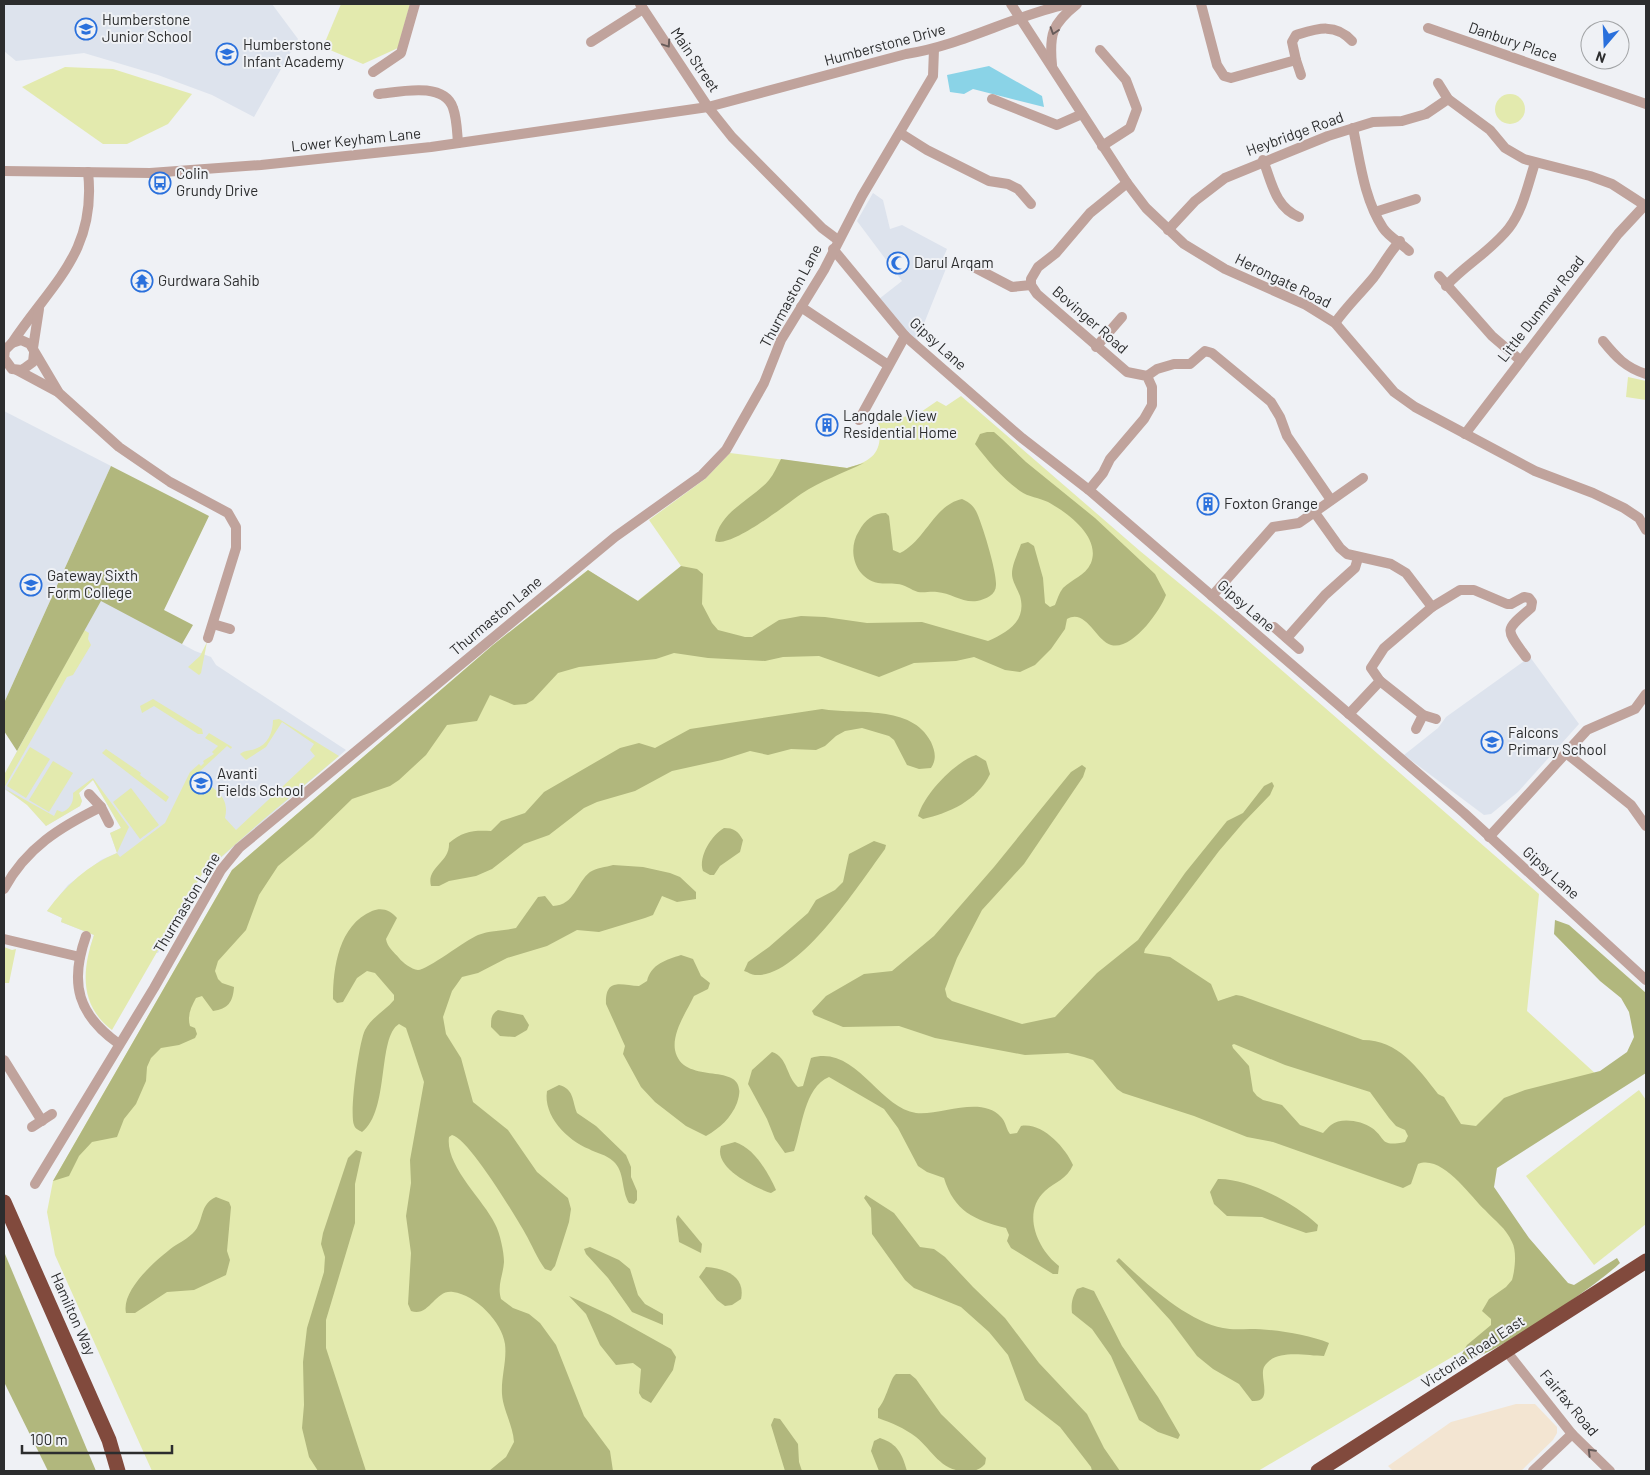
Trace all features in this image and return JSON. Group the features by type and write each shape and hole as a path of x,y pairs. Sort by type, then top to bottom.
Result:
{"highway":[{"name":"Hamilton Way","path":"4,1202 109,1440 118,1471"},
{"name":"Victoria Road East","path":"1318,1471 1507,1352 1646,1261"},
{"name":"Hamilton Way","path":"109,1440 130,1471"}],"street":[{"path":"373,72 401,53 415,4"},
{"name":"Herongate Road","path":"1011,4 1127,183 1146,208 1184,244 1225,269 1306,305 1335,323 1394,392 1415,407 1535,471 1643,514 1646,530"},
{"name":"Humberstone Drive","path":"708,107 906,54 934,49 979,35 1020,17 1067,4"},
{"path":"1052,68 1052,32 1060,17 1076,4"},
{"path":"1201,4 1216,65 1224,76 1231,78 1296,60"},
{"path":"591,42 641,6"},
{"name":"Main Street","path":"641,6 708,107"},
{"path":"1301,75 1292,42 1296,35 1323,28 1335,29 1352,41"},
{"name":"Danbury Place","path":"1428,28 1439,38 1646,104"},
{"name":"Thurmaston Lane","path":"35,1184 221,870 239,848 615,537 702,475 726,450 764,383 781,340 824,270 835,244 933,76 934,49"},
{"path":"1100,50 1126,80 1137,109 1130,128 1102,146"},
{"path":"1438,83 1448,99 1490,130 1505,148 1535,162 1590,176 1612,184 1646,206"},
{"path":"378,94 416,90 431,91 439,94 453,107 458,143"},
{"path":"992,99 1057,125 1082,114"},
{"name":"Heybridge Road","path":"1168,230 1195,201 1225,178 1263,160 1373,122 1402,120 1426,114 1448,99"},
{"name":"Lower Keyham Lane","path":"4,172 150,173 260,165 458,143 708,107"},
{"name":"Gipsy Lane","path":"708,107 732,137 822,228 905,336 1022,438 1089,490 1349,714 1489,836 1646,980"},
{"path":"1354,128 1367,194 1375,212 1383,228 1409,251"},
{"path":"900,133 927,150 989,181 1008,184 1018,189 1031,204"},
{"path":"1263,160 1280,203 1291,214 1300,217"},
{"path":"1446,286 1509,228 1521,202 1535,162"},
{"path":"88,172 90,202 76,250 61,278 40,308 25,322 6,350 4,358 9,366 59,393 135,459 170,482 221,508 234,521 237,532 236,548 208,638"},
{"name":"Bovinger Road","path":"1127,183 1090,213 1056,253 1038,267 1030,279 1031,285 1037,294 1096,347 1127,372 1147,376"},
{"path":"1375,212 1416,199"},
{"name":"Little Dunmow Road","path":"1465,434 1618,234 1646,206"},
{"path":"1335,323 1349,303 1375,276 1384,260 1400,242"},
{"name":"Bovinger Road","path":"968,264 1012,287 1031,285"},
{"path":"1439,276 1492,336 1520,360"},
{"path":"801,307 888,365"},
{"path":"17,370 30,366 40,308"},
{"path":"1096,347 1122,317"},
{"path":"859,420 905,336"},
{"path":"1603,341 1618,360 1633,370 1646,374"},
{"path":"12,342 26,342 34,350 59,393"},
{"path":"1089,490 1103,473 1110,459 1144,419 1152,405 1152,387 1147,376 1157,369 1174,364 1190,364 1205,351 1212,353 1271,402 1280,417 1286,436 1331,500"},
{"path":"1212,596 1273,527 1299,523 1316,513 1363,478"},
{"path":"1316,513 1340,548 1347,554 1391,564 1406,573 1432,607"},
{"path":"1287,638 1325,595 1355,568 1358,558"},
{"path":"1436,719 1423,715 1380,681 1371,668 1384,648 1432,607 1460,590 1467,588 1507,604 1524,597 1529,598 1532,602 1531,608 1512,624 1510,630 1510,635 1526,657"},
{"path":"213,624 230,629"},
{"path":"1274,627 1299,649"},
{"path":"1349,714 1380,681"},
{"path":"1489,836 1587,730 1635,709 1646,694"},
{"path":"1416,729 1423,715"},
{"path":"1566,753 1631,805 1646,826"},
{"path":"89,794 101,807 109,823"},
{"path":"4,889 15,871 38,845 61,827 101,807"},
{"path":"86,936 80,957 78,982 84,1006 100,1029 119,1044"},
{"path":"4,939 80,957"},
{"path":"4,1060 42,1121"},
{"path":"32,1127 52,1114"},
{"name":"Fairfax Road","path":"1507,1352 1572,1434 1610,1471"},
{"path":"1533,1471 1572,1434"}],"shaded area":[{"path":"5,4 272,4 298,39 254,117 212,95 158,75 84,53 16,61 4,51"},
{"name":"Darul Arqam","path":"873,193 883,200 890,229 902,225 947,249 943,258 949,261 917,341 901,327 879,299 902,281 857,221"},
{"name":"Gateway Sixth Form College","path":"4,411 111,466 4,703"},
{"name":"Avanti Fields School","path":"101,600 195,651 211,657 216,665 346,750 202,874 158,953 90,948 94,935 61,922 62,918 47,911 68,885 101,860 117,853 110,833 121,828 93,780 79,793 82,801 80,806 46,826 27,804 4,789 4,775"},
{"name":"Falcons Primary School","path":"1530,657 1579,724 1518,792 1491,814 1484,815 1404,755 1438,728 1446,717"},
{"path":"1516,1404 1535,1404 1557,1427 1557,1433 1553,1440 1521,1471 1393,1471 1388,1466 1451,1422"}],"green space":[{"path":"341,4 410,4 398,48 363,64 323,47"},
{"path":"65,67 113,69 192,94 168,124 127,144 103,144 22,87"},
{"path":"1510,94 1516,95 1524,103 1524,115 1516,123 1510,124 1504,123 1496,115 1495,109 1496,103 1504,95"},
{"path":"1628,377 1646,381 1646,400 1626,397"},
{"path":"961,396 1140,551 1224,620 1539,894 1527,1011 1609,1086 1475,1176 1571,1287 1258,1471 152,1471 55,1255 47,1212 53,1181 232,870 493,645 588,570 636,602 681,566 649,520 705,479 730,453 847,468 864,462 875,453 879,440 878,422 918,414 937,401 946,406"},
{"path":"994,432 1026,462 1095,518 1155,574 1166,595 1158,610 1136,636 1128,642 1111,645 1100,638 1080,618 1067,619 1065,629 1051,649 1035,665 1020,672 1005,670 974,657 956,661 914,663 879,677 819,656 783,657 765,661 708,658 674,653 656,659 579,667 558,673 533,700 526,704 514,705 490,695 477,721 447,725 426,755 399,780 390,786 352,799 313,837 278,866 259,895 246,930 218,961 215,971 218,979 222,983 234,987 229,1004 222,1009 213,1011 202,996 196,998 189,1015 190,1026 195,1028 197,1034 195,1038 179,1045 161,1048 151,1058 147,1067 146,1081 136,1104 124,1119 117,1137 92,1142 79,1156 69,1176 53,1181 232,870 493,645 588,570 638,601 681,566 697,569 703,574 702,604 712,623 718,630 745,637 752,637 779,620 801,616 825,617 867,623 922,622 988,641 1009,629 1018,619 1021,612 1020,596 1013,579 1012,570 1021,544 1028,542 1034,546 1043,578 1045,603 1050,607 1055,605 1063,588 1082,574 1091,563 1093,553 1091,544 1087,535 1073,519 1048,502 1023,493 996,469 975,444 980,434"},
{"path":"781,459 847,468 864,463 809,489 745,532 722,542 715,541 718,531 729,514 769,480"},
{"path":"111,466 209,516 164,610 193,625 182,644 101,601 17,751 4,731 4,703"},
{"path":"962,499 976,511 989,548 996,579 996,588 990,596 972,601 942,593 918,592 900,584 878,583 870,580 858,569 853,554 855,538 870,518 881,513 886,513 889,516 893,550 900,553 916,540 944,508"},
{"path":"84,630 89,633 88,639 91,645 73,675 67,677 4,788 4,775"},
{"path":"207,642 199,675 188,667 200,656"},
{"path":"153,699 202,729 203,734 198,734 154,706 142,713 140,706"},
{"path":"822,709 897,716 911,722 922,730 931,742 935,755 933,765 931,768 919,769 907,765 894,740 889,736 862,728 845,731 825,746 816,750 791,749 768,755 750,751 722,760 672,771 635,791 597,802 584,808 549,835 524,844 492,869 476,876 449,881 439,886 431,886 432,874 446,855 449,843 454,839 469,832 491,831 501,821 525,813 544,792 620,748 639,743 655,748 690,729"},
{"path":"279,719 339,756 202,874 112,1030 94,1010 86,986 87,961 94,935 61,922 62,918 47,911 78,877 96,863 117,853 120,857 165,823 190,772 199,764 201,766 204,763 203,761 214,754 212,752 218,746 205,738 209,733 232,747 231,749 227,746 198,773 222,797 226,810 225,818 236,830 315,756 310,750 314,744 282,722 266,747 246,760 240,754 260,747 266,741 271,733 273,720"},
{"path":"30,747 50,759 26,798 7,786"},
{"path":"106,749 141,773 140,775 169,797 166,802 102,753"},
{"path":"976,755 986,761 990,774 978,792 970,799 943,813 923,819 918,816 921,807 941,780 959,764"},
{"path":"53,761 73,773 49,812 29,800"},
{"path":"1082,765 1086,768 1083,777 1024,864 982,910 957,958 945,989 947,997 952,1001 1022,1024 1055,1017 1097,973 1138,940 1185,873 1227,821 1243,813 1264,786 1272,782 1274,786 1270,795 1219,851 1145,949 1144,953 1170,957 1211,984 1218,1001 1236,995 1242,996 1363,1040 1375,1041 1397,1050 1415,1065 1438,1094 1444,1097 1461,1124 1476,1126 1504,1098 1525,1090 1600,1071 1627,1052 1634,1037 1629,1012 1621,998 1600,981 1554,934 1555,920 1569,925 1646,993 1646,1073 1497,1168 1494,1187 1529,1238 1568,1283 1574,1285 1617,1258 1620,1263 1567,1304 1515,1337 1471,1359 1459,1360 1467,1345 1491,1325 1491,1319 1482,1311 1489,1299 1506,1287 1512,1280 1515,1266 1515,1250 1510,1237 1446,1170 1427,1163 1418,1164 1411,1184 1403,1188 1273,1142 1247,1137 1194,1116 1123,1093 1117,1089 1093,1060 1084,1057 1068,1053 1025,1055 935,1038 899,1026 843,1027 814,1015 812,1011 826,996 864,974 892,971 934,936 994,867 1071,772","holes":["1234,1044 1285,1065 1370,1092 1396,1126 1405,1130 1408,1136 1405,1142 1387,1143 1372,1128 1363,1123 1351,1121 1335,1123 1323,1133 1300,1125 1282,1105 1263,1100 1257,1096 1253,1091 1249,1066 1232,1045"]},
{"path":"93,778 129,827 117,853 110,833 121,828 93,780 79,793 82,801 80,806 46,826 27,805 4,788 54,816 57,810 62,812 67,809 72,802 73,793"},
{"path":"131,788 159,825 140,839 113,802"},
{"path":"724,828 733,829 743,840 740,852 720,866 714,875 710,875 703,871 702,859 707,846 719,831"},
{"path":"874,841 886,845 885,849 845,904 809,945 791,961 772,972 755,975 744,971 748,962 769,947 808,913 816,900 835,890 843,882 849,854"},
{"path":"613,865 643,867 680,877 696,892 696,899 677,902 662,896 653,915 599,932 577,930 547,946 507,958 478,973 462,977 452,991 443,1017 446,1034 461,1058 473,1102 508,1130 537,1172 568,1198 571,1209 569,1222 555,1266 551,1271 545,1269 542,1265 525,1233 480,1163 460,1140 452,1135 449,1137 449,1148 459,1171 489,1214 499,1232 504,1262 500,1285 501,1299 513,1308 529,1314 540,1323 556,1345 584,1416 610,1451 613,1471 489,1471 506,1457 514,1442 502,1394 505,1344 499,1327 487,1311 462,1294 447,1292 423,1311 411,1311 408,1304 411,1253 406,1216 411,1183 410,1160 424,1082 406,1028 399,1024 392,1032 388,1043 377,1108 371,1122 362,1132 355,1128 353,1118 354,1093 365,1030 371,1021 394,1000 394,995 375,973 367,971 357,978 343,1002 337,1003 333,999 334,974 340,948 345,937 361,917 372,911 382,909 389,911 397,918 386,939 389,947 407,966 418,970 423,969 478,935 516,928 538,897 545,896 553,906 566,902 590,872"},
{"path":"4,947 12,950 16,949 9,983 4,983"},
{"path":"681,955 693,959 701,976 710,983 708,989 694,996 684,1015 676,1036 675,1050 681,1062 690,1069 727,1076 735,1081 739,1089 737,1103 732,1113 716,1130 706,1136 686,1126 655,1102 641,1087 623,1054 625,1046 606,1004 608,989 612,986 621,984 639,986 647,981 652,970 656,967 665,961"},
{"path":"498,1010 523,1015 529,1025 527,1030 515,1037 500,1036 491,1027 492,1017"},
{"path":"772,1052 781,1058 798,1087 803,1086 811,1058 827,1056 841,1060 854,1068 903,1109 916,1113 926,1113 960,1108 983,1108 993,1111 1001,1117 1010,1134 1017,1133 1021,1126 1029,1126 1037,1128 1052,1137 1073,1165 1068,1174 1045,1191 1038,1200 1033,1220 1039,1241 1051,1259 1059,1266 1058,1274 1053,1274 1011,1248 1007,1241 1009,1235 1006,1228 975,1217 960,1206 953,1199 944,1178 927,1172 918,1166 898,1128 884,1109 829,1077 821,1082 809,1099 794,1151 785,1153 775,1139 767,1119 748,1084 752,1070"},
{"path":"559,1085 570,1092 577,1113 596,1126 626,1155 631,1167 631,1177 637,1191 637,1200 634,1204 629,1203 617,1165 608,1157 573,1140 558,1126 549,1109 547,1091"},
{"path":"1639,1090 1646,1100 1646,1224 1594,1265 1526,1176"},
{"path":"735,1142 742,1145 760,1162 776,1190 771,1193 755,1187 737,1176 723,1162 720,1154 721,1146"},
{"path":"356,1150 362,1152 355,1184 355,1223 326,1320 326,1348 366,1471 318,1471 309,1457 302,1428 304,1405 303,1362 307,1328 324,1272 325,1257 321,1244 323,1233 348,1158"},
{"path":"1218,1179 1243,1183 1285,1201 1318,1225 1317,1231 1306,1233 1262,1217 1227,1216 1214,1204 1210,1192"},
{"path":"866,1195 894,1213 920,1247 934,1249 945,1257 1005,1318 1039,1363 1087,1414 1104,1448 1120,1471 1092,1471 1091,1467 1060,1427 1025,1400 1008,1355 989,1332 961,1307 914,1288 905,1280 872,1234 871,1208 864,1198"},
{"path":"216,1197 229,1202 231,1207 227,1251 230,1260 226,1275 194,1290 167,1292 135,1313 126,1313 126,1304 134,1285 149,1268 195,1231 205,1206"},
{"path":"678,1215 702,1244 701,1253 679,1242 676,1219"},
{"path":"590,1247 619,1260 630,1269 638,1295 645,1304 663,1314 663,1325 632,1312 608,1278 586,1254 584,1249"},
{"path":"5,1254 96,1471 48,1471 4,1382"},
{"path":"1119,1258 1167,1300 1196,1318 1226,1329 1279,1331 1320,1340 1329,1343 1324,1356 1291,1354 1275,1357 1264,1367 1264,1394 1262,1398 1259,1401 1252,1401 1239,1384 1213,1369 1197,1356 1170,1320 1116,1261"},
{"path":"706,1267 720,1269 737,1279 742,1291 741,1299 732,1305 725,1306 717,1300 699,1277"},
{"path":"1083,1287 1094,1291 1122,1346 1158,1397 1180,1435 1178,1439 1158,1432 1139,1420 1111,1356 1092,1329 1072,1313 1074,1295 1077,1289"},
{"path":"569,1296 610,1315 671,1349 676,1357 673,1370 651,1403 642,1398 639,1393 641,1369 633,1363 616,1365 600,1345 586,1314"},
{"path":"896,1374 910,1374 916,1379 941,1414 986,1458 983,1466 970,1471 949,1468 937,1459 916,1437 898,1426 878,1418 878,1409"},
{"path":"774,1418 780,1419 798,1444 799,1462 802,1471 785,1471 771,1425"},
{"path":"880,1438 891,1443 898,1450 907,1471 879,1471 871,1451 874,1441"}],"water":[{"path":"989,66 1042,96 1044,107 973,89 964,94 950,92 947,75"}],"place":[{"name":"Humberstone Junior School","path":"86,29"},
{"name":"Humberstone Infant Academy","path":"227,54"},
{"name":"Colin Grundy Drive","path":"160,183"},
{"name":"Darul Arqam","path":"898,263"},
{"name":"Gurdwara Sahib","path":"142,281"},
{"name":"Langdale View Residential Home","path":"827,425"},
{"name":"Foxton Grange","path":"1208,504"},
{"name":"Gateway Sixth Form College","path":"31,585"},
{"name":"Falcons Primary School","path":"1492,742"},
{"name":"Avanti Fields School","path":"201,783"}]}
